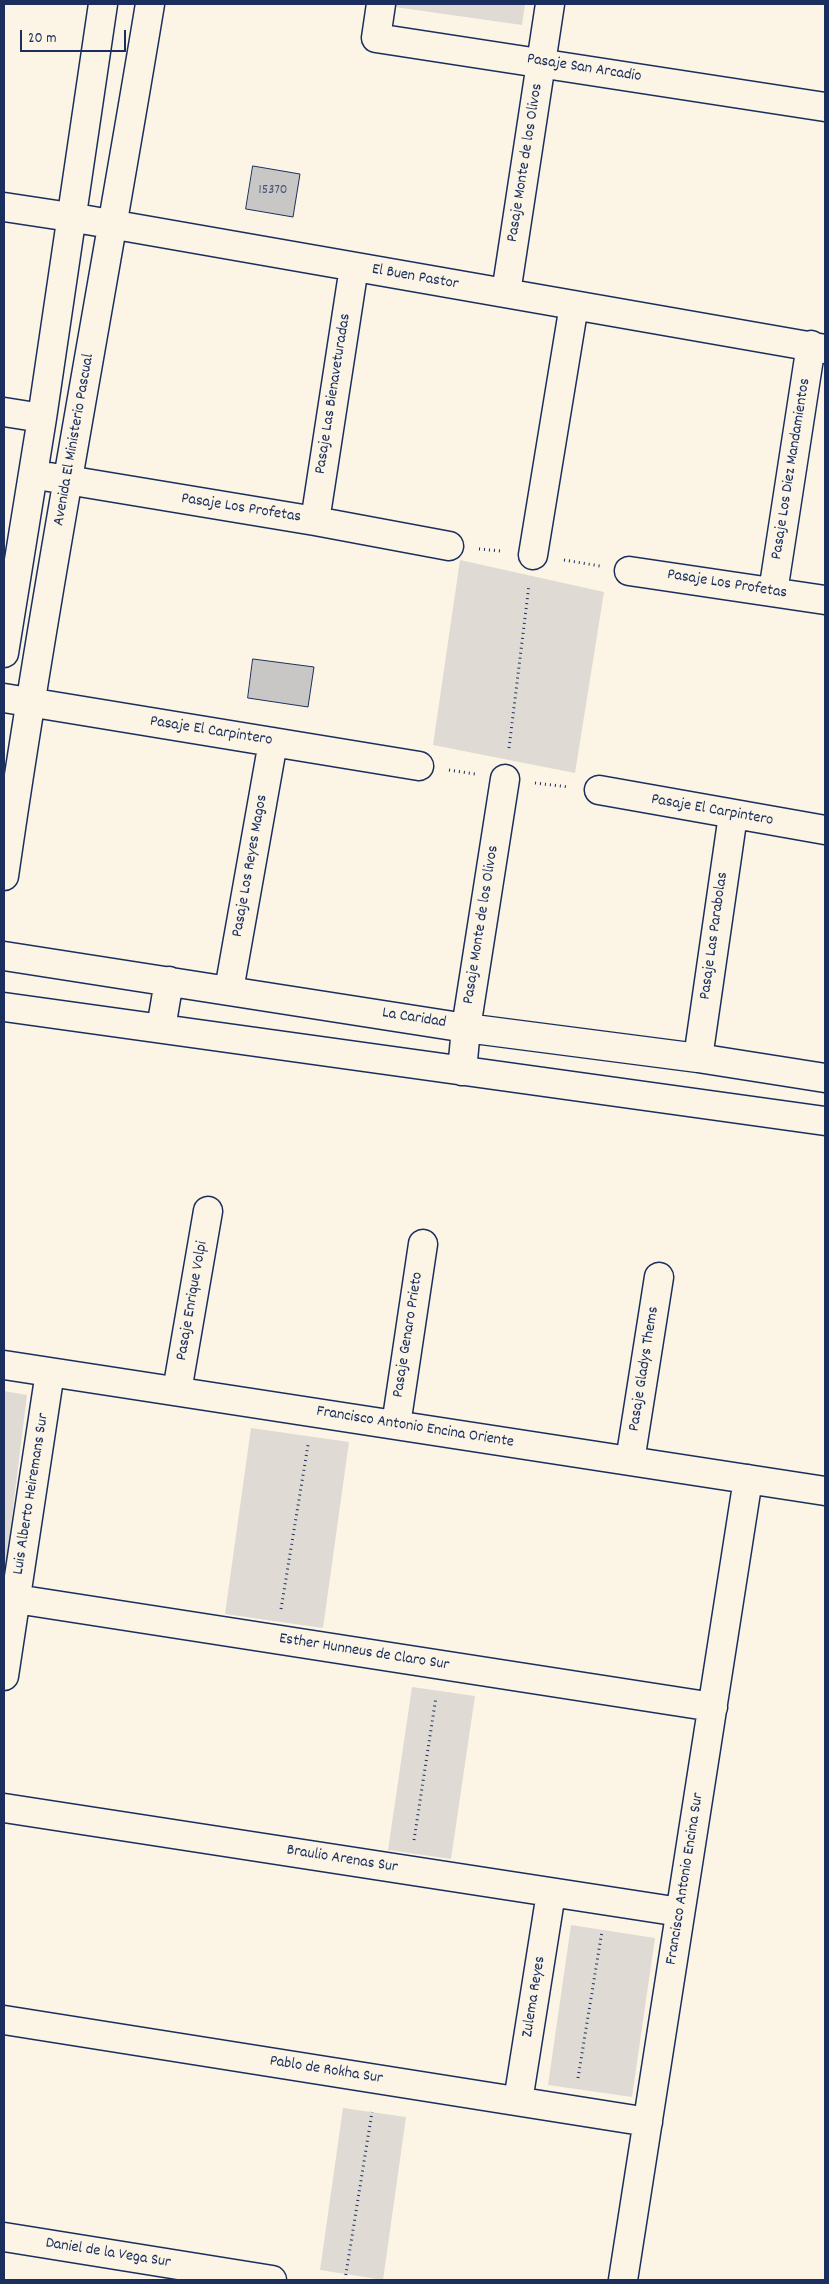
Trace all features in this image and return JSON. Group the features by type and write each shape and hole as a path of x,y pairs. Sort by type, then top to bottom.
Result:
{"street":[{"path":"4,653 42,418 70,217 103,4"},
{"name":"Avenida El Ministerio Pascual","path":"4,876 16,700 68,480 114,225 150,4"},
{"name":"Pasaje San Arcadio","path":"381,4 376,38 825,107"},
{"name":"Pasaje Monte de los Olivos","path":"506,293 550,4"},
{"name":"El Buen Pastor","path":"4,207 506,293 821,344"},
{"name":"Pasaje Las Bienaveturadas","path":"315,521 354,267"},
{"path":"533,555 574,304"},
{"name":"Pasaje Los Diez Mandamientos","path":"773,592 821,344"},
{"path":"4,412 42,418"},
{"name":"Pasaje Los Profetas","path":"33,474 315,521 449,546"},
{"name":"Pasaje Los Profetas","path":"629,570 825,600"},
{"name":"Pasaje El Carpintero","path":"16,700 419,766"},
{"name":"Pasaje Los Reyes Magos","path":"229,990 273,742"},
{"name":"Pasaje Monte de los Olivos","path":"462,1071 466,1028 505,779"},
{"name":"Pasaje El Carpintero","path":"599,790 825,830"},
{"name":"Pasaje Las Parabolas","path":"698,1058 733,815"},
{"name":"La Caridad","path":"4,956 466,1028 698,1058 825,1078"},
{"path":"161,1028 169,981"},
{"path":"4,1007 825,1121"},
{"name":"Pasaje Enrique Volpi","path":"178,1391 208,1211"},
{"name":"Pasaje Genaro Prieto","path":"396,1425 423,1244"},
{"name":"Pasaje Gladys Thems","path":"630,1461 659,1277"},
{"name":"Francisco Antonio Encina Oriente","path":"4,1365 825,1491"},
{"name":"Luis Alberto Heiremans Sur","path":"4,1676 50,1372"},
{"name":"Francisco Antonio Encina Sur","path":"623,2280 748,1478"},
{"name":"Esther Hunneus de Claro Sur","path":"16,1599 713,1707"},
{"name":"Braulio Arenas Sur","path":"4,1808 680,1912"},
{"name":"Zulema Reyes","path":"518,2101 552,1892"},
{"name":"Pablo de Rokha Sur","path":"4,2020 648,2122"},
{"name":"Daniel de la Vega Sur","path":"4,2237 272,2280"}],"path":[{"path":"505,779 533,555"},
{"path":"276,1639 313,1412"},
{"path":"410,1871 440,1665"},
{"path":"572,2110 608,1901"},
{"path":"345,2280 377,2079"}],"shaded area":[{"path":"396,4 525,4 522,25 395,7"},
{"path":"460,560 604,592 575,773 433,745"},
{"path":"4,1391 27,1395 5,1573 4,1572"},
{"path":"251,1428 349,1442 323,1628 225,1614"},
{"path":"412,1687 475,1696 451,1859 388,1850"},
{"path":"571,1925 655,1938 632,2097 548,2085"},
{"path":"343,2108 406,2117 383,2280 320,2270"}],"building":[{"path":"253,166 300,174 293,217 246,209"},
{"path":"253,659 314,667 308,707 248,698"}]}
